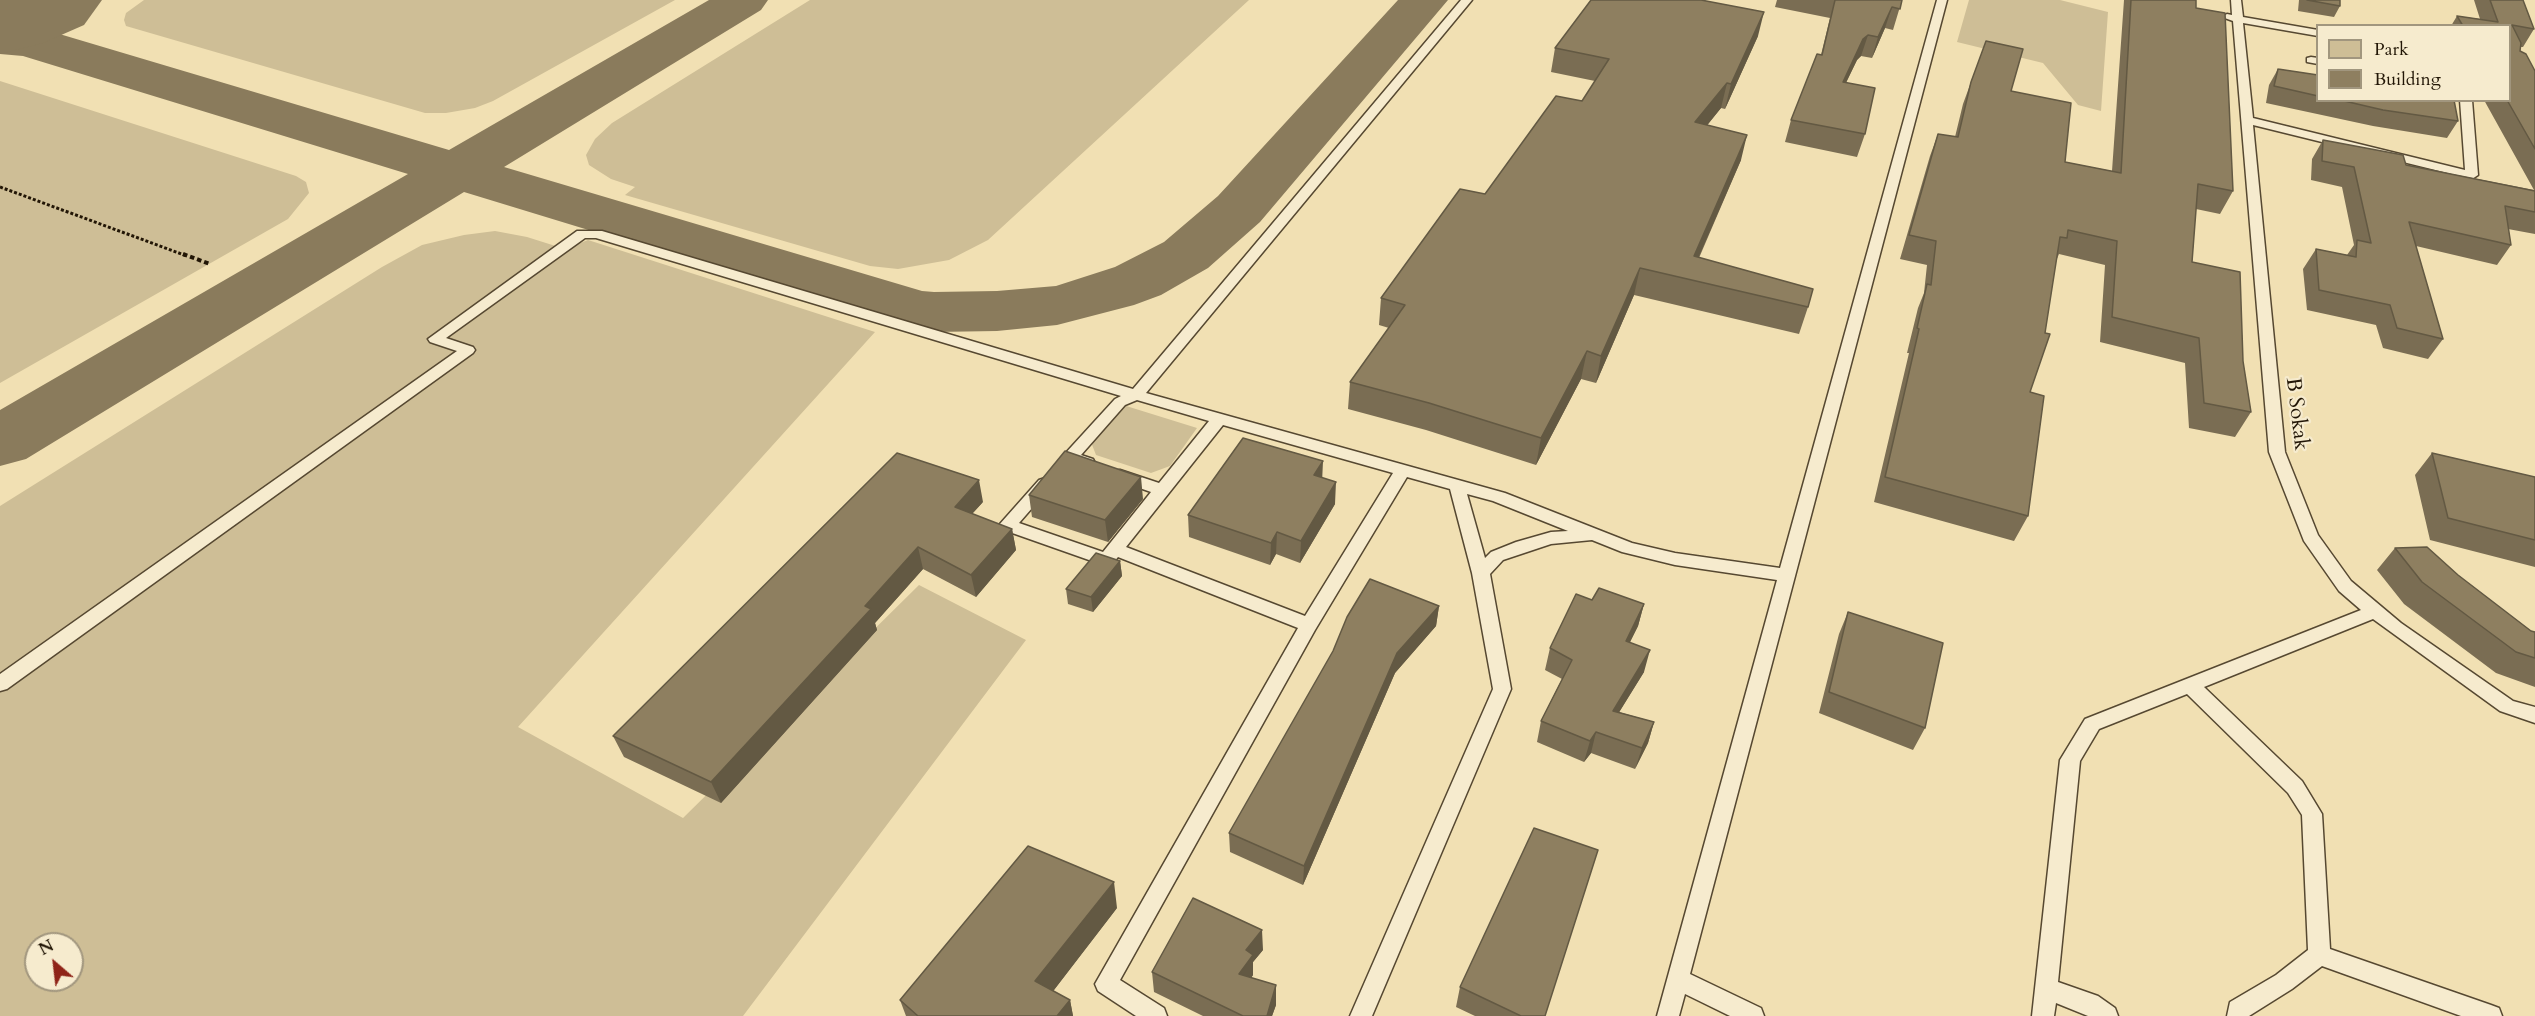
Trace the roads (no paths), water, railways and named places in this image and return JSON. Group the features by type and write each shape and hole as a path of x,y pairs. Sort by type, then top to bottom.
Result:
{"lane":[{"path":"1219,419 1106,560 1007,525 1119,402 1136,395 1467,0"},
{"path":"1668,1016 1942,0"},
{"name":"B Sokak","path":"2236,0 2277,452 2310,537 2345,586 2395,628 2507,706 2535,715"},
{"path":"2216,15 2316,33"},
{"path":"2247,120 2472,175 2466,102"},
{"path":"0,684 468,350 435,339 582,234 597,234 1136,395 1499,497 1628,548 1675,559 1787,575"},
{"path":"1062,465 1161,490"},
{"path":"1156,1016 1106,984 1309,625 1403,470"},
{"path":"1361,1016 1502,689 1481,573 1457,486"},
{"path":"1481,573 1497,556 1522,546 1551,538 1595,535"},
{"path":"1114,549 1309,625"},
{"path":"2043,1016 2070,760 2092,724 2376,611"},
{"path":"2189,686 2295,787 2312,814 2319,955"},
{"path":"2507,706 2535,724"},
{"path":"2238,1016 2238,1010 2284,982 2319,955"},
{"path":"2319,955 2491,1016"},
{"path":"1678,979 1753,1016"},
{"path":"2046,988 2090,1004 2107,1016"}]}
